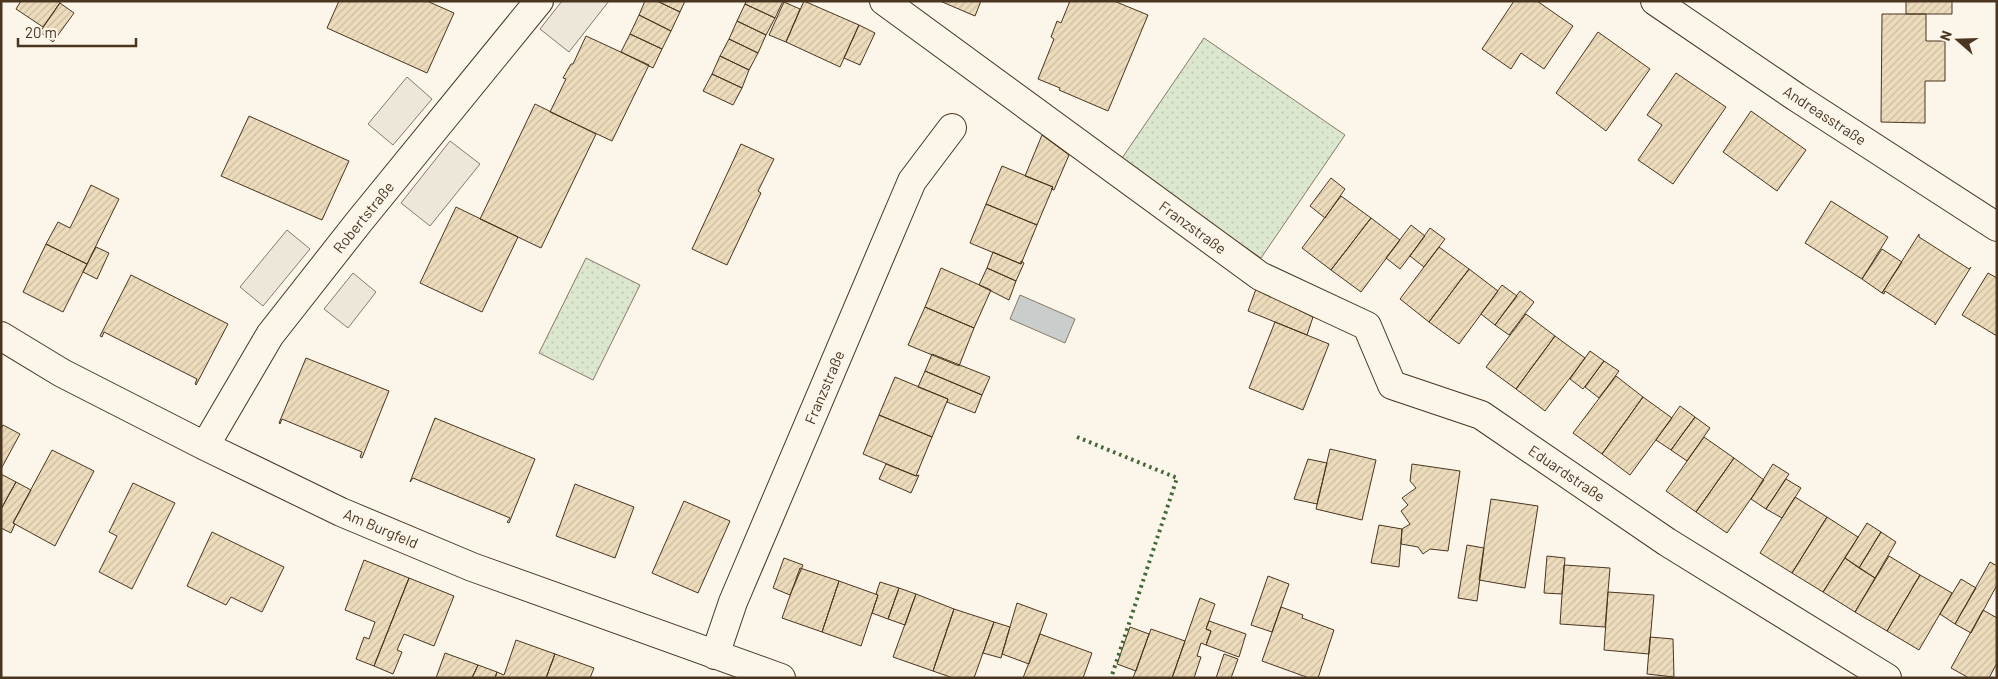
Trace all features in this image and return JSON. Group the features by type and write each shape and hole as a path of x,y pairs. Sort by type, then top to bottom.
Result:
{"street":[{"name":"Robertstraße","path":"205,446 270,335 358,223 539,1"},
{"name":"Franzstraße","path":"884,1 1260,276"},
{"name":"Andreasstraße","path":"1655,1 1796,97 1997,227"},
{"name":"Franzstraße","path":"714,655 733,602 912,181 952,128"},
{"name":"Eduardstraße","path":"1260,276 1367,326 1392,385 1481,415 1667,542 1887,678"},
{"name":"Am Burgfeld","path":"1,336 62,373 205,446 341,512 472,567 781,678"}],"green space":[{"path":"1204,38 1345,135 1261,258 1120,161"},
{"path":"586,258 640,285 593,380 539,353"}],"shaded area":[{"path":"562,1 609,1 569,52 540,29"},
{"path":"407,77 432,99 393,145 368,124"},
{"path":"450,141 480,164 430,226 401,203"},
{"path":"287,230 310,249 263,306 240,287"},
{"path":"353,273 376,292 348,328 324,309"},
{"path":"1020,295 1075,319 1065,343 1010,319"}],"building":[{"path":"21,1 61,1 43,27 16,9"},
{"path":"339,1 427,1 454,13 427,73 327,28"},
{"path":"645,1 657,1 680,12 671,31 639,15"},
{"path":"657,1 685,1 680,12"},
{"path":"746,1 783,1 775,18 745,4"},
{"path":"804,1 859,25 840,67 786,42"},
{"path":"940,1 981,1 975,16"},
{"path":"1070,1 1114,1 1148,15 1108,111 1038,79 1054,39 1051,37 1057,21 1061,23"},
{"path":"1514,1 1537,1 1573,26 1544,69 1521,53 1511,69 1482,49"},
{"path":"1906,1 1952,1 1952,14 1906,14"},
{"path":"784,2 800,9 786,42 769,35"},
{"path":"60,3 74,13 53,42 40,32"},
{"path":"745,4 775,18 766,35 737,21"},
{"path":"1882,14 1926,14 1926,41 1945,41 1945,81 1925,81 1925,123 1881,122"},
{"path":"639,15 671,31 662,49 630,34"},
{"path":"737,21 766,35 758,53 729,39"},
{"path":"859,25 875,33 860,65 844,58"},
{"path":"1598,32 1650,69 1606,131 1556,93"},
{"path":"630,34 662,49 653,68 621,52"},
{"path":"586,36 649,65 612,141 550,112 566,79 563,78 571,64 573,64"},
{"path":"729,39 758,53 749,70 720,56"},
{"path":"720,56 749,70 742,88 712,74"},
{"path":"1676,73 1726,107 1673,184 1638,160 1662,125 1647,115"},
{"path":"712,74 742,88 733,105 703,91"},
{"path":"535,104 596,134 541,248 480,219"},
{"path":"1751,111 1806,150 1777,191 1723,152"},
{"path":"249,116 349,161 322,220 221,176"},
{"path":"1042,135 1069,155 1054,190 1051,189 1053,187 1025,176"},
{"path":"741,144 774,159 758,191 761,193 727,265 692,249"},
{"path":"1002,166 1053,187 1037,225 986,204"},
{"path":"1331,178 1345,189 1325,218 1310,206"},
{"path":"91,185 119,199 87,264 46,244 58,222 70,228"},
{"path":"1341,196 1371,218 1331,270 1302,248"},
{"path":"1831,201 1888,237 1862,279 1805,243"},
{"path":"986,204 1037,225 1021,264 970,243"},
{"path":"456,207 518,237 482,312 420,283"},
{"path":"1371,218 1400,240 1361,292 1331,270"},
{"path":"1411,225 1425,236 1400,269 1386,258"},
{"path":"1430,228 1445,239 1424,267 1410,256"},
{"path":"1919,234 1919,237 1969,269 1971,267 1935,325 1935,323 1885,291 1884,294 1882,293"},
{"path":"46,244 87,264 63,312 23,292"},
{"path":"96,247 109,253 97,279 83,272"},
{"path":"1439,247 1469,269 1429,322 1400,299"},
{"path":"1882,249 1902,262 1882,293 1862,279"},
{"path":"993,252 1021,264 1021,261 1024,263 1016,281 987,268"},
{"path":"941,268 991,290 974,328 925,307"},
{"path":"987,268 1016,281 1009,300 979,285"},
{"path":"1469,269 1498,291 1459,344 1429,322"},
{"path":"1988,273 1997,278 1997,336 1962,315"},
{"path":"131,275 228,324 196,385 197,379 104,332 102,337 100,336"},
{"path":"1502,285 1517,296 1495,325 1481,314"},
{"path":"1256,289 1313,317 1307,335 1248,311"},
{"path":"1520,291 1534,302 1509,335 1495,325"},
{"path":"925,307 974,328 959,366 908,345"},
{"path":"1526,314 1555,336 1516,389 1486,367"},
{"path":"1275,322 1329,344 1303,410 1249,388"},
{"path":"1555,336 1585,358 1545,411 1516,389"},
{"path":"1590,351 1604,361 1583,389 1570,379"},
{"path":"932,354 990,377 982,395 925,371"},
{"path":"306,358 389,391 362,458 360,457 362,452 282,419 279,423"},
{"path":"1604,361 1619,371 1599,398 1585,387"},
{"path":"925,371 982,395 975,413 947,402 948,399 918,387"},
{"path":"1616,376 1643,397 1602,454 1573,433"},
{"path":"895,377 948,399 932,437 879,415"},
{"path":"1643,397 1672,418 1630,475 1602,454"},
{"path":"1680,406 1695,417 1671,450 1656,440"},
{"path":"879,415 932,437 916,476 863,454"},
{"path":"1695,417 1710,428 1687,461 1671,450"},
{"path":"435,418 535,459 509,523 507,522 510,518 413,478 410,482"},
{"path":"3,425 20,434 1,469 1,429"},
{"path":"1704,437 1734,458 1696,512 1666,491"},
{"path":"1330,449 1376,460 1362,520 1316,509"},
{"path":"52,450 94,471 55,546 13,523"},
{"path":"1734,458 1764,480 1727,533 1696,512"},
{"path":"1308,459 1327,463 1317,504 1294,499"},
{"path":"886,464 916,476 919,475 911,493 879,479"},
{"path":"1412,464 1460,471 1448,551 1430,549 1423,554 1418,547 1401,544 1402,529 1410,524 1401,511 1408,505 1402,498 1416,488 1410,481"},
{"path":"1773,464 1789,474 1766,509 1751,499"},
{"path":"1,474 16,482 1,509"},
{"path":"1786,479 1801,488 1782,518 1766,509"},
{"path":"16,482 31,490 13,523 15,524 11,533 1,528 1,509"},
{"path":"133,483 175,503 132,589 99,572 117,536 109,532"},
{"path":"575,484 634,507 615,558 556,536"},
{"path":"1795,497 1827,517 1792,573 1760,553"},
{"path":"1491,499 1538,506 1525,588 1479,580"},
{"path":"684,501 730,521 698,593 652,573"},
{"path":"1827,517 1858,537 1823,592 1792,573"},
{"path":"1867,523 1881,532 1859,568 1845,558"},
{"path":"1379,525 1402,529 1399,567 1371,563"},
{"path":"212,532 284,567 262,612 231,597 226,605 187,586"},
{"path":"1881,532 1896,542 1875,578 1859,568"},
{"path":"1467,545 1484,548 1477,601 1458,598"},
{"path":"1547,556 1565,558 1562,594 1544,593"},
{"path":"1889,556 1920,575 1887,631 1855,612"},
{"path":"784,558 803,565 790,595 773,588"},
{"path":"1845,558 1875,578 1855,612 1823,592"},
{"path":"364,560 409,578 374,666 356,659 364,637 369,639 375,622 345,610"},
{"path":"1990,562 1997,566 1997,585 1971,633 1955,624"},
{"path":"1564,565 1610,568 1605,627 1560,624"},
{"path":"800,568 839,581 822,632 782,618"},
{"path":"1920,575 1952,593 1919,650 1887,631"},
{"path":"1268,576 1289,584 1272,632 1251,625"},
{"path":"409,578 454,596 434,646 404,634 397,650 402,652 393,674 374,666"},
{"path":"1961,579 1976,588 1955,624 1940,614"},
{"path":"839,581 878,595 861,646 822,632"},
{"path":"880,582 899,588 888,619 872,613"},
{"path":"899,588 916,594 905,625 888,619"},
{"path":"1608,592 1654,595 1649,654 1604,650"},
{"path":"916,594 954,609 933,671 893,657"},
{"path":"1200,598 1215,604 1206,629 1211,631 1206,645 1201,643 1197,656 1201,657 1194,678 1172,678"},
{"path":"1017,603 1047,614 1029,664 1002,654"},
{"path":"1281,607 1303,615 1302,618 1334,630 1318,678 1309,678 1262,661"},
{"path":"954,609 994,622 974,678 953,678 933,671"},
{"path":"1983,610 1997,618 1997,663 1989,678 1969,678 1951,668"},
{"path":"1209,621 1246,634 1239,657 1206,645 1211,631 1206,629"},
{"path":"994,622 1010,627 1001,658 983,653"},
{"path":"1130,627 1149,634 1136,671 1117,664"},
{"path":"1151,629 1185,641 1172,678 1133,678"},
{"path":"1040,634 1092,653 1083,678 1023,678"},
{"path":"1650,637 1673,639 1674,677 1647,674"},
{"path":"516,640 555,654 546,678 495,678 497,672 504,675"},
{"path":"445,653 478,665 472,678 436,678"},
{"path":"555,654 594,668 590,678 546,678"},
{"path":"1224,654 1238,659 1231,678 1216,678"},
{"path":"478,665 497,672 495,678 472,678"}],"hedge":[{"path":"1077,437 1177,478 1111,678"}]}
